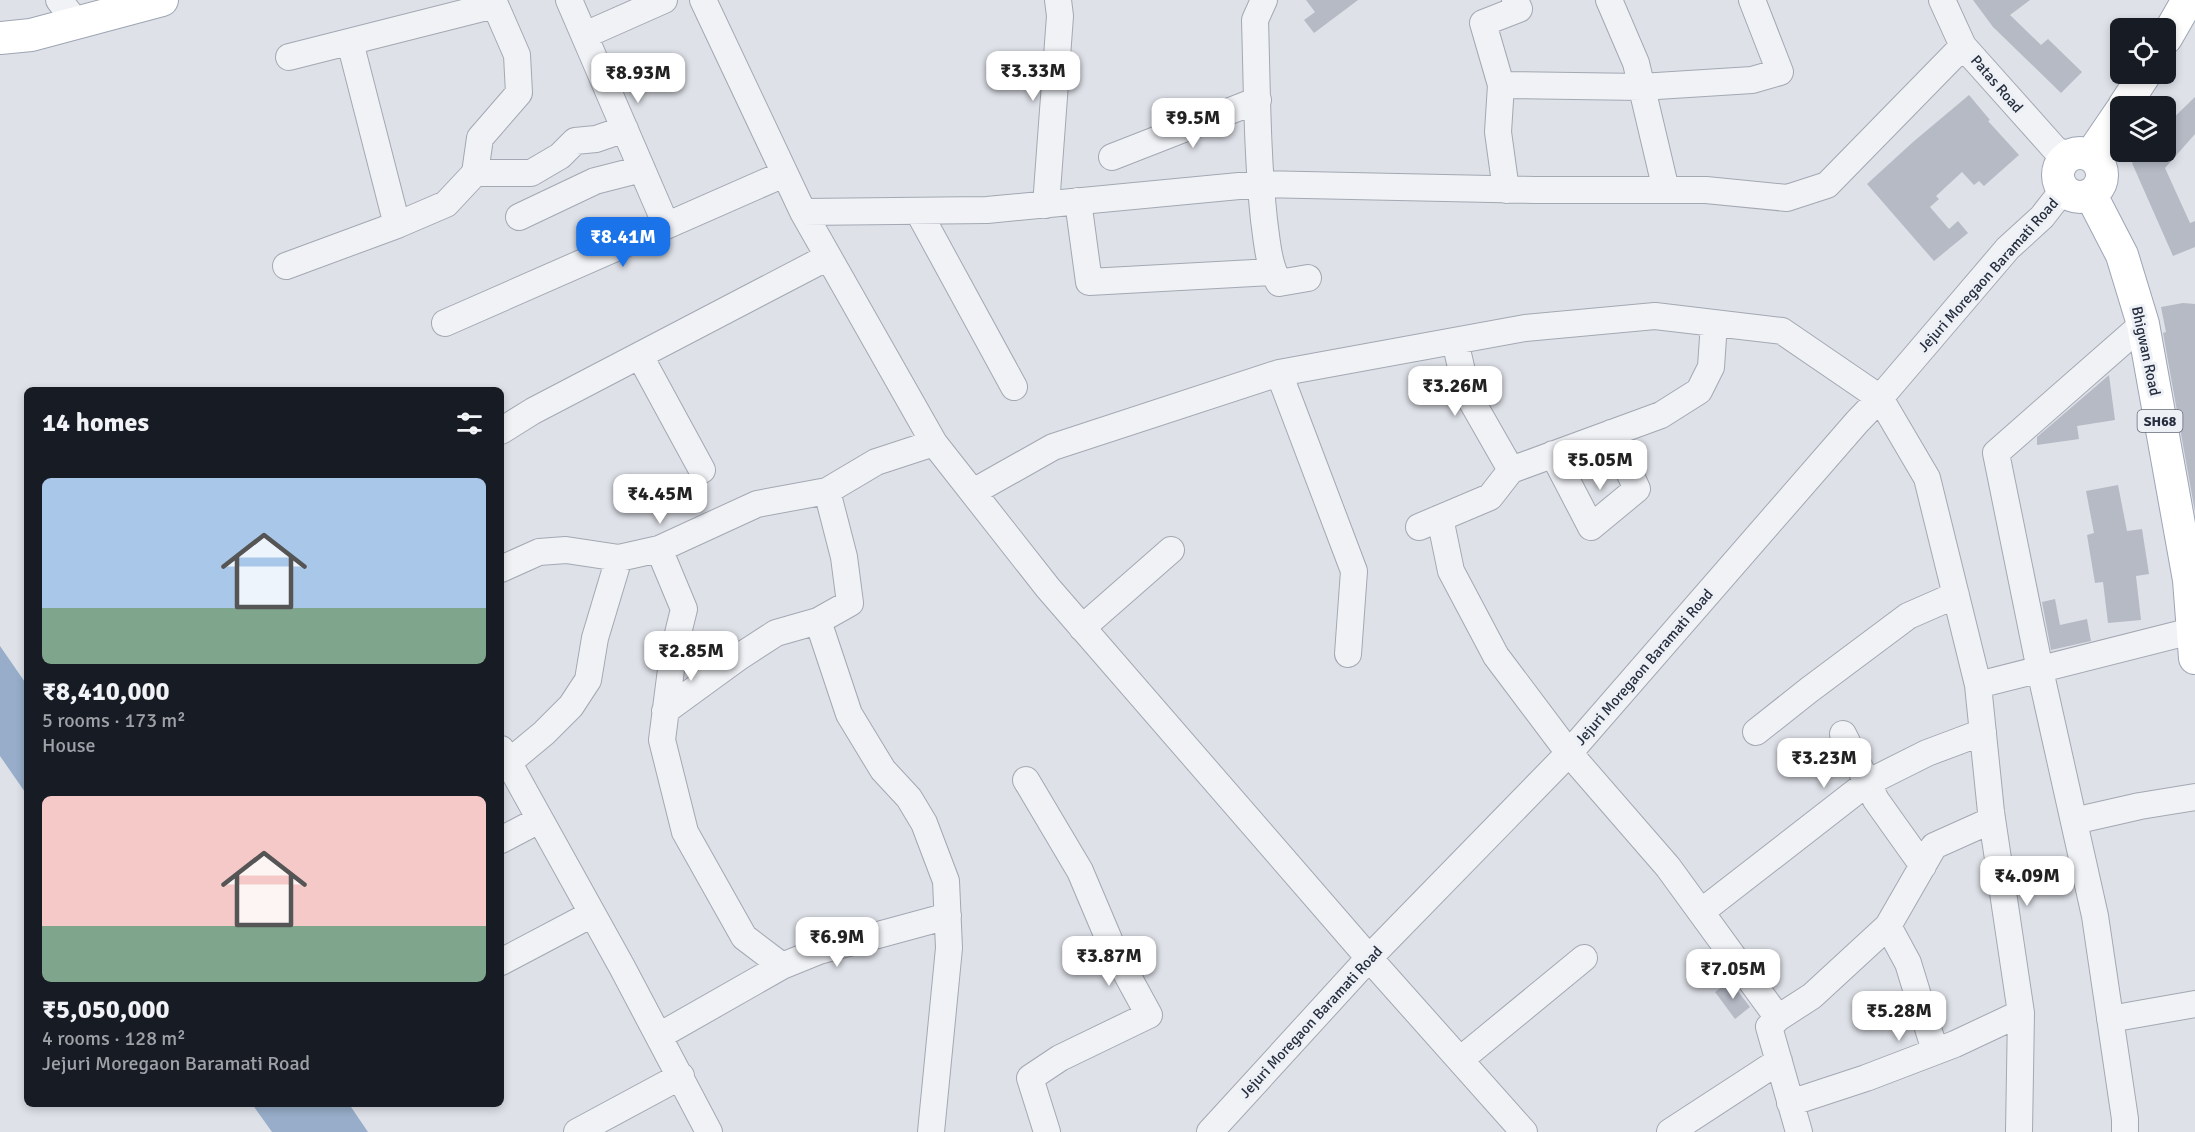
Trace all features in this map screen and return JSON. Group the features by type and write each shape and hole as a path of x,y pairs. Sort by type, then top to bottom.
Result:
{"main road":[{"path":"0,38 31,35 68,11 162,0"},
{"path":"2176,21 2188,0"},
{"name":"SH68","path":"2077,192 2057,177 2061,163 2078,156 2110,123"},
{"name":"Bhigwan Road","path":"2077,192 2122,255 2143,324 2189,580 2194,640"}],"street":[{"path":"569,0 666,225"},
{"path":"585,35 664,0"},
{"path":"703,0 802,212 934,443 1082,628 1369,958 1524,1132"},
{"path":"1046,204 1060,16 1058,0"},
{"path":"1264,0 1255,20 1260,184 1272,272 1279,283 1308,278"},
{"path":"1506,190 1498,132 1501,85 1483,23 1519,9 1515,0"},
{"path":"1609,0 1636,63 1666,190"},
{"path":"1501,85 1641,87 1752,80 1780,72 1752,0"},
{"name":"Patas Road","path":"1942,0 1964,46 2054,148 2078,156"},
{"path":"286,266 398,225 446,204 475,174 480,138 519,93 517,55 494,3 289,57"},
{"path":"350,42 398,225"},
{"path":"802,212 987,210 1260,184 1506,190 1706,190 1787,198 1827,185 1964,46"},
{"path":"1112,157 1258,100"},
{"path":"475,174 531,173 560,156 574,141 596,139 625,129"},
{"path":"519,217 596,181 642,169"},
{"path":"445,323 784,174"},
{"name":"Jejuri Moregaon Baramati Road","path":"1210,1132 1369,958 1569,753 1880,398 2008,248 2042,217 2077,192"},
{"path":"1078,201 1089,282 1272,272"},
{"path":"918,211 1014,387"},
{"path":"504,429 533,411 828,257"},
{"path":"973,492 1053,447 1279,373 1526,328 1655,316 1782,331 1880,398 1927,477 1978,685 1992,820 2021,1013 2017,1132"},
{"path":"1714,323 1711,367 1699,391 1661,415 1511,470 1490,497 1429,522 1451,571 1496,656 1569,753 1668,867 1778,1018"},
{"path":"2125,1132 2095,916 2040,670 1996,453 2143,324"},
{"path":"1455,341 1467,393 1511,470"},
{"path":"640,356 702,470"},
{"path":"1279,373 1354,571 1348,654"},
{"path":"1553,454 1591,527 1637,489 1611,433"},
{"path":"504,568 539,552 567,550 620,558 659,549 757,504 827,491 876,462 934,443"},
{"path":"665,711 776,633 818,621 850,603 844,557 827,491"},
{"path":"659,549 684,609 673,654 662,740 685,832 744,937 782,966"},
{"path":"1082,628 1171,550"},
{"path":"620,558 595,638 588,680 571,706 544,733 504,756 710,1132"},
{"path":"1756,732 1908,616 1956,595"},
{"path":"818,621 849,714 883,770 909,798 924,823 946,881 949,948 931,1132"},
{"path":"1978,685 2040,670 2194,640"},
{"path":"1701,912 1867,783 1927,753 1983,732"},
{"path":"1843,734 1876,800 1923,866"},
{"path":"1026,780 1080,871 1113,949 1149,1015 1060,1058 1030,1078 1047,1132"},
{"path":"2074,821 2140,806 2195,797"},
{"path":"504,838 539,820"},
{"path":"1799,1132 1769,1028 1778,1018 1812,996 1888,926 1934,846 1992,820"},
{"path":"504,960 592,914"},
{"path":"659,1036 782,966 819,951 948,916"},
{"path":"1888,926 1908,963 1935,1051"},
{"path":"1460,1060 1584,958"},
{"path":"2110,1019 2195,1005"},
{"path":"1790,1103 1866,1078 2021,1013"},
{"path":"1670,1132 1779,1061"},
{"path":"578,1132 681,1077"}],"water":[{"path":"0,646 24,681 24,791 0,756"},
{"path":"254,1107 351,1107 368,1132 272,1132"}],"building":[{"path":"1306,0 1358,0 1314,33 1304,20 1315,12"},
{"path":"1973,0 2030,0 2010,15 2041,45 2048,39 2082,72 2061,93 1993,27"},
{"path":"1969,95 1990,120 1988,121 2019,155 1984,186 1979,181 1974,185 1962,172 1936,196 1939,199 1930,207 1949,229 1958,221 1968,233 1934,261 1867,184"},
{"path":"2195,97 2195,134 2176,156 2176,115"},
{"path":"2170,162 2165,168 2190,223 2195,221 2195,247 2173,256 2132,163"},
{"path":"2183,303 2195,304 2195,512 2163,333 2166,332 2161,307"},
{"path":"2109,375 2115,420 2077,426 2079,439 2037,445 2037,437"},
{"path":"2118,485 2127,531 2142,529 2149,574 2136,576 2141,620 2108,623 2103,582 2095,583 2087,535 2094,533 2086,491"},
{"path":"2055,599 2060,625 2087,619 2091,641 2051,650 2042,602"},
{"path":"1730,981 1750,1007 1735,1019 1715,992"}]}
